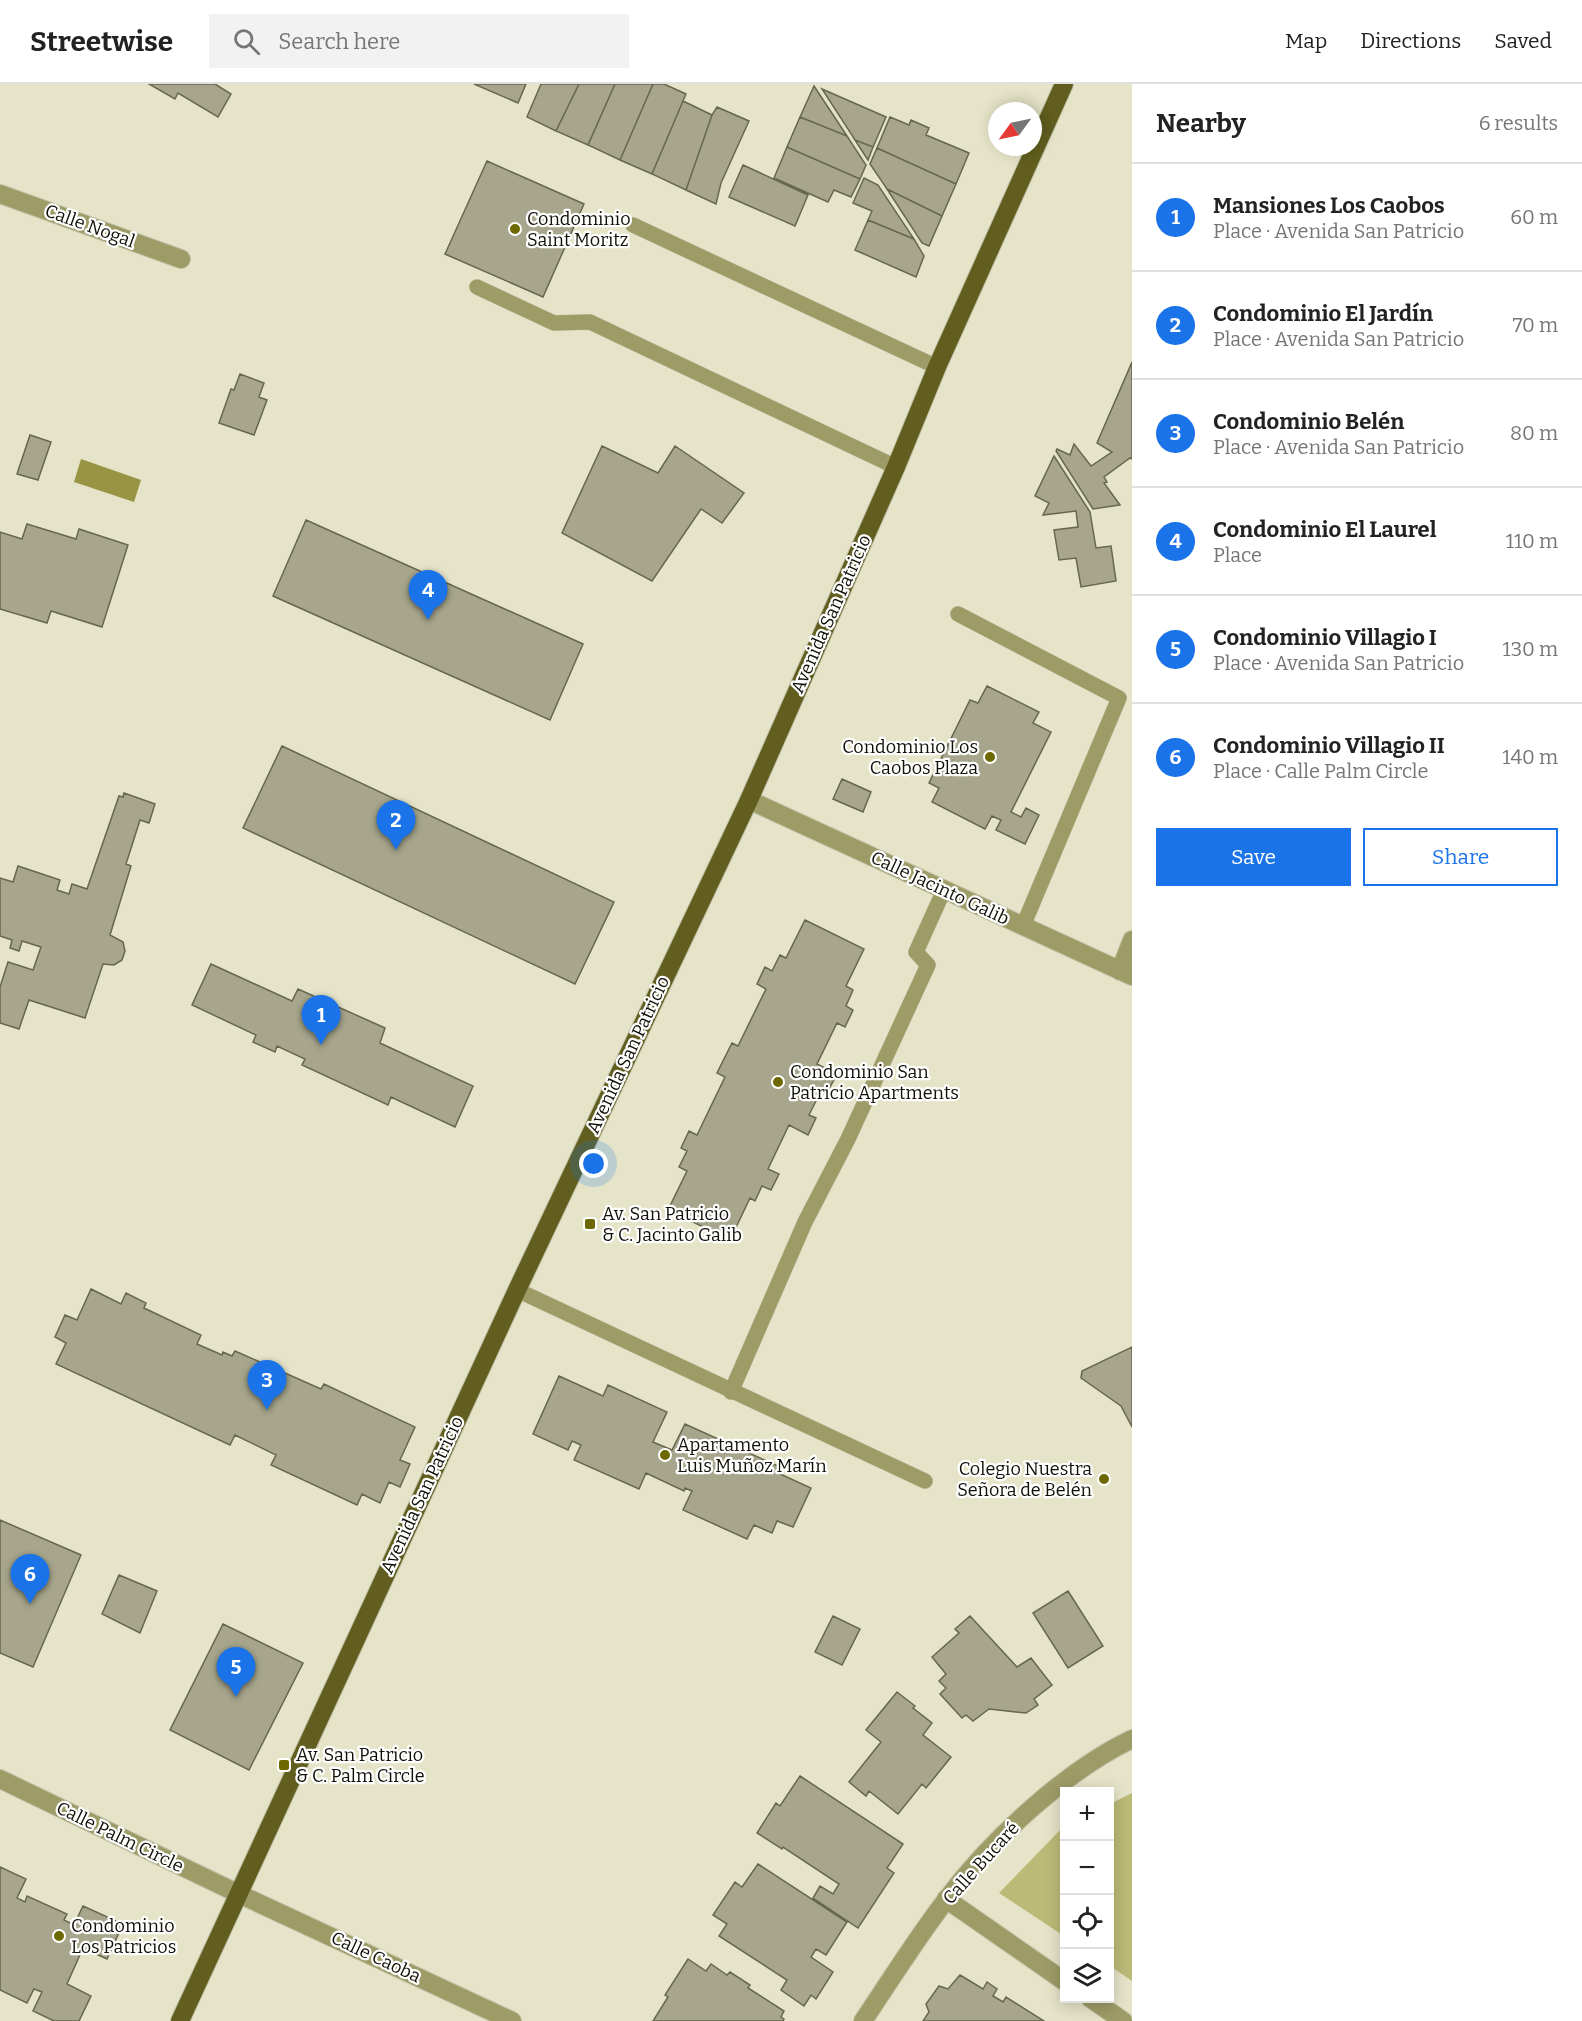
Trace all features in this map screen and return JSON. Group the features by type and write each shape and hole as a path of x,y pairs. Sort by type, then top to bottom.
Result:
{"main road":[{"name":"Avenida San Patricio","path":"180,2021 517,1290 749,800 896,467 937,367 1064,84"}],"street":[{"name":"Calle Nogal","path":"0,194 181,259"},
{"name":"Calle Jacinto Galib","path":"749,800 1126,973"},
{"path":"1126,973 1132,940"},
{"name":"Calle Bucaré","path":"863,2021 946,1899 988,1851 1023,1817 1073,1775 1132,1739"},
{"name":"Calle Palm Circle","path":"0,1779 239,1894"},
{"name":"Calle Caoba","path":"239,1894 512,2021"},
{"path":"946,1899 1060,1978"},
{"path":"1097,2003 1122,2021"}],"lane":[{"path":"633,225 937,367"},
{"path":"477,287 554,323 590,322 896,467"},
{"path":"958,614 1119,698 1023,926"},
{"path":"731,1392 805,1222 848,1139 928,965 916,952 944,890"},
{"path":"517,1290 925,1481"}],"shaded area":[{"path":"81,459 141,480 134,502 74,482"},
{"path":"1132,1793 1132,1981 1114,1969 1114,1802"},
{"path":"1060,1830 1060,1933 999,1893"}],"building":[{"path":"149,84 215,84 231,94 218,117 178,93 175,99"},
{"path":"474,84 526,84 518,103"},
{"path":"541,84 579,84 556,131 527,117"},
{"path":"579,84 615,84 588,145 556,131"},
{"path":"615,84 653,84 620,160 588,145"},
{"path":"653,84 664,84 686,94 652,174 620,160"},
{"path":"814,86 847,136 800,117"},
{"path":"822,89 886,117 873,147 855,140"},
{"path":"683,101 712,115 686,190 652,174"},
{"path":"717,107 749,121 721,183 716,204 686,190 712,115"},
{"path":"800,117 847,136 866,165 860,179 787,147"},
{"path":"890,117 909,125 911,120 929,128 926,135 969,153 956,184 877,148"},
{"path":"855,140 873,147 868,160"},
{"path":"787,147 860,179 851,197 834,190 828,202 774,178"},
{"path":"877,148 956,184 942,216 887,189 870,164"},
{"name":"Condominio Saint Moritz","path":"487,161 584,204 543,297 445,254"},
{"path":"743,165 808,195 795,226 729,197"},
{"path":"864,178 878,185 914,239 868,220 872,211 853,203"},
{"path":"887,189 942,216 929,246 922,243"},
{"path":"868,220 914,239 924,256 916,277 855,250"},
{"path":"1132,362 1132,459 1130,458 1104,477 1107,482 1104,483 1120,505 1093,509 1056,451 1057,449 1070,455 1074,444 1091,466 1112,452 1097,443"},
{"path":"240,374 264,383 259,397 267,400 254,435 219,423 231,389 234,390"},
{"path":"30,435 51,442 38,480 17,474"},
{"path":"602,446 658,473 675,446 744,493 722,523 701,509 652,581 562,533"},
{"path":"1054,456 1090,512 1096,548 1111,546 1116,581 1081,587 1076,558 1059,560 1054,530 1078,527 1076,511 1043,515 1049,503 1035,496"},
{"path":"306,520 583,644 550,720 273,596"},
{"path":"27,524 76,539 79,529 128,545 102,627 51,611 47,623 0,609 0,532 22,539"},
{"name":"Condominio Los Caobos Plaza","path":"987,686 1039,712 1033,723 1051,732 1011,812 1021,817 1026,808 1039,815 1025,844 996,830 1001,820 992,816 985,829 932,802 939,788 929,783 970,700 978,703"},
{"path":"282,746 614,902 575,984 243,828"},
{"path":"842,779 871,792 863,812 833,799"},
{"path":"124,793 155,804 149,823 140,820 126,864 131,866 110,935 123,942 125,951 122,960 114,965 103,964 85,1018 29,1000 19,1029 0,1023 0,987 8,962 33,970 41,947 22,941 19,951 10,948 12,940 0,936 0,878 13,882 18,866 60,880 57,890 69,894 72,884 87,889 119,796 123,797"},
{"name":"Condominio San Patricio Apartments","path":"805,920 864,949 846,986 853,990 846,1006 853,1010 845,1027 837,1023 817,1064 837,1074 829,1089 823,1087 809,1115 816,1118 808,1135 789,1125 768,1169 779,1174 771,1190 762,1186 755,1201 750,1198 730,1240 668,1210 687,1171 679,1167 687,1151 681,1148 689,1131 697,1135 725,1077 717,1073 732,1043 738,1046 766,989 757,984 765,967 772,971 780,955 786,958"},
{"path":"211,964 292,1001 298,989 385,1028 380,1043 473,1086 455,1127 391,1097 388,1105 302,1065 305,1059 277,1046 275,1052 253,1042 256,1035 192,1005"},
{"path":"91,1289 121,1304 126,1293 146,1303 144,1308 201,1335 197,1344 222,1355 223,1352 232,1356 235,1351 321,1389 324,1384 415,1427 400,1460 410,1464 400,1487 389,1482 380,1503 362,1494 357,1505 271,1465 276,1455 235,1435 230,1445 56,1364 66,1343 55,1337 65,1315 77,1320"},
{"path":"1132,1347 1132,1427 1121,1406 1081,1378 1082,1371"},
{"name":"Apartamento Luis Muñoz Marín","path":"559,1376 603,1396 608,1385 667,1412 653,1442 672,1450 685,1424 780,1467 778,1473 811,1488 793,1527 777,1521 772,1533 754,1525 747,1539 683,1510 692,1491 685,1488 684,1491 646,1473 639,1489 574,1460 581,1445 572,1441 568,1450 533,1434"},
{"path":"0,1520 81,1555 33,1667 0,1653"},
{"path":"119,1575 157,1591 140,1633 102,1614"},
{"path":"1068,1591 1103,1646 1068,1668 1033,1613"},
{"path":"833,1616 860,1629 842,1665 815,1652"},
{"path":"970,1616 1017,1667 1031,1658 1052,1685 1034,1699 1038,1705 1026,1713 989,1709 973,1721 966,1715 962,1718 940,1694 946,1688 939,1681 946,1674 932,1657 959,1633 955,1629"},
{"path":"223,1624 303,1663 249,1770 170,1730"},
{"path":"897,1692 932,1723 923,1735 951,1757 926,1788 922,1784 898,1814 869,1791 866,1796 849,1782 881,1742 866,1730"},
{"path":"800,1776 903,1844 887,1868 894,1873 858,1928 813,1898 820,1886 833,1894 839,1884 783,1847 782,1849 757,1833 776,1803 780,1806"},
{"path":"758,1864 847,1922 826,1955 816,1949 811,1957 833,1972 816,1999 811,1995 804,2006 781,1990 787,1980 719,1936 727,1924 713,1915 735,1882 742,1887"},
{"name":"Condominio Los Patricios","path":"0,1867 26,1879 17,1898 25,1902 27,1896 67,1914 64,1920 74,1925 83,1906 123,1924 107,1959 83,1948 67,1984 91,1996 79,2021 54,2021 33,2011 42,1992 34,1989 27,2003 0,1990"},
{"path":"688,1959 706,1971 711,1964 727,1975 730,1972 750,1985 748,1988 784,2011 781,2017 783,2021 653,2021 668,1997 665,1995"},
{"path":"960,1975 983,1989 987,1982 997,1989 993,1996 1003,2002 1006,1997 1044,2021 923,2021 929,2012 926,2004 939,1986 948,1989"}],"place":[{"name":"Condominio Saint Moritz","path":"515,229"},
{"name":"Condominio El Laurel","path":"428,620"},
{"name":"Condominio Los Caobos Plaza","path":"990,757"},
{"name":"Condominio El Jardín","path":"396,850"},
{"name":"Mansiones Los Caobos","path":"321,1045"},
{"name":"Condominio San Patricio Apartments","path":"778,1082"},
{"name":"Av. San Patricio & C. Jacinto Galib","path":"590,1224"},
{"name":"Condominio Belén","path":"267,1410"},
{"name":"Apartamento Luis Muñoz Marín","path":"665,1455"},
{"name":"Colegio Nuestra Señora de Belén","path":"1104,1479"},
{"name":"Condominio Villagio II","path":"30,1604"},
{"name":"Condominio Villagio I","path":"236,1697"},
{"name":"Av. San Patricio & C. Palm Circle","path":"284,1765"},
{"name":"Condominio Los Patricios","path":"59,1936"}]}
